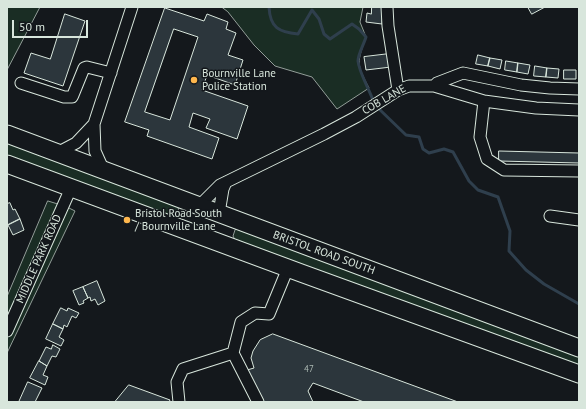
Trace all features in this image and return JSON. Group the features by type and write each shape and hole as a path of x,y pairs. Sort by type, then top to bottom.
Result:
{"highway":[{"name":"BRISTOL ROAD SOUTH","path":"7,134 579,348"},
{"path":"7,164 579,374"},
{"path":"173,225 184,215 182,200"},
{"path":"199,206 192,218 191,225 200,235"},
{"path":"200,235 216,227 218,213"},
{"path":"229,245 227,232 237,220"}],"street":[{"path":"104,171 95,151 94,124 132,7"},
{"path":"387,7 388,26 398,90"},
{"path":"21,83 68,98 73,95 84,68 87,67 111,73"},
{"path":"434,86 437,83 463,73 521,85 579,89"},
{"name":"COB LANE","path":"199,206 220,185 356,117 398,90 409,86 434,86 484,101 536,108 579,110"},
{"path":"484,101 480,137 487,159 504,170 579,171"},
{"path":"63,155 94,124"},
{"path":"218,213 226,182"},
{"name":"MIDDLE PARK ROAD","path":"7,331 71,188"},
{"path":"550,216 579,220"},
{"path":"258,402 233,354 241,322 255,313 269,314 288,268"},
{"path":"179,402 177,382 183,368 233,354"}],"green space":[{"path":"7,7 40,7 7,70"},
{"path":"222,7 363,7 360,22 366,37 359,63 369,88 337,109 312,77 275,66 254,45 228,12"},
{"path":"7,140 178,206 179,214 171,218 7,158"},
{"path":"48,201 61,205 7,321 7,297"},
{"path":"67,207 75,211 7,353 7,339"},
{"path":"241,226 579,351 579,369 236,242 233,236 235,230"}],"building":[{"path":"372,7 383,7 382,24 366,22 367,13 371,14"},
{"path":"528,7 545,7 532,14"},
{"name":"Bournville Lane Police Station","path":"165,8 204,21 207,14 228,22 226,29 236,33 228,55 243,60 235,85 207,75 202,90 248,106 237,139 206,128 210,119 193,113 189,127 219,138 212,159 147,136 149,130 125,122","holes":["174,29 198,37 170,120 145,112"]},
{"path":"65,14 85,21 63,86 24,73 31,53 50,59"},
{"path":"389,54 391,67 366,70 364,57"},
{"path":"478,55 490,58 488,66 476,64"},
{"path":"490,58 502,60 500,69 488,66"},
{"path":"506,61 518,63 517,72 505,70"},
{"path":"518,63 530,65 528,74 517,72"},
{"path":"535,66 547,68 546,77 534,76"},
{"path":"547,68 559,69 558,78 546,77"},
{"path":"564,70 576,70 576,79 564,79"},
{"path":"499,151 579,153 579,163 499,161"},
{"path":"10,203 20,219 8,225 7,204"},
{"path":"20,219 24,230 13,235 8,225"},
{"path":"97,281 105,301 98,305 95,299 91,301 90,297 88,298 83,287"},
{"path":"83,287 88,298 83,301 84,303 79,305 73,291"},
{"path":"61,308 67,311 68,308 79,313 76,318 72,316 67,327 64,325 63,329 53,324"},
{"path":"53,324 63,329 59,337 64,340 61,346 46,339"},
{"path":"273,334 458,402 364,402 313,383 308,391 313,402 264,402 247,370 254,368 251,358 253,351 260,340"},
{"path":"53,345 60,349 56,357 52,356 47,366 39,361 46,347 51,349"},
{"path":"39,361 47,366 43,375 48,377 45,385 30,378"},
{"path":"28,382 42,388 35,402 19,402"},
{"path":"129,385 170,400 169,402 115,402"}],"waterway":[{"path":"269,7 271,20 277,28 286,32 298,34 312,10 319,19 324,34 330,39 352,24 359,29 366,37 359,55 359,66 374,103"},
{"path":"377,107 406,135 419,137 423,149 429,153 444,149 453,152 469,181 478,190 498,197 510,231 509,251 526,270 544,284 579,304"}],"place":[{"name":"Bournville Lane Police Station","path":"194,80"},
{"name":"Bristol Road South / Bournville Lane","path":"127,220"}]}
